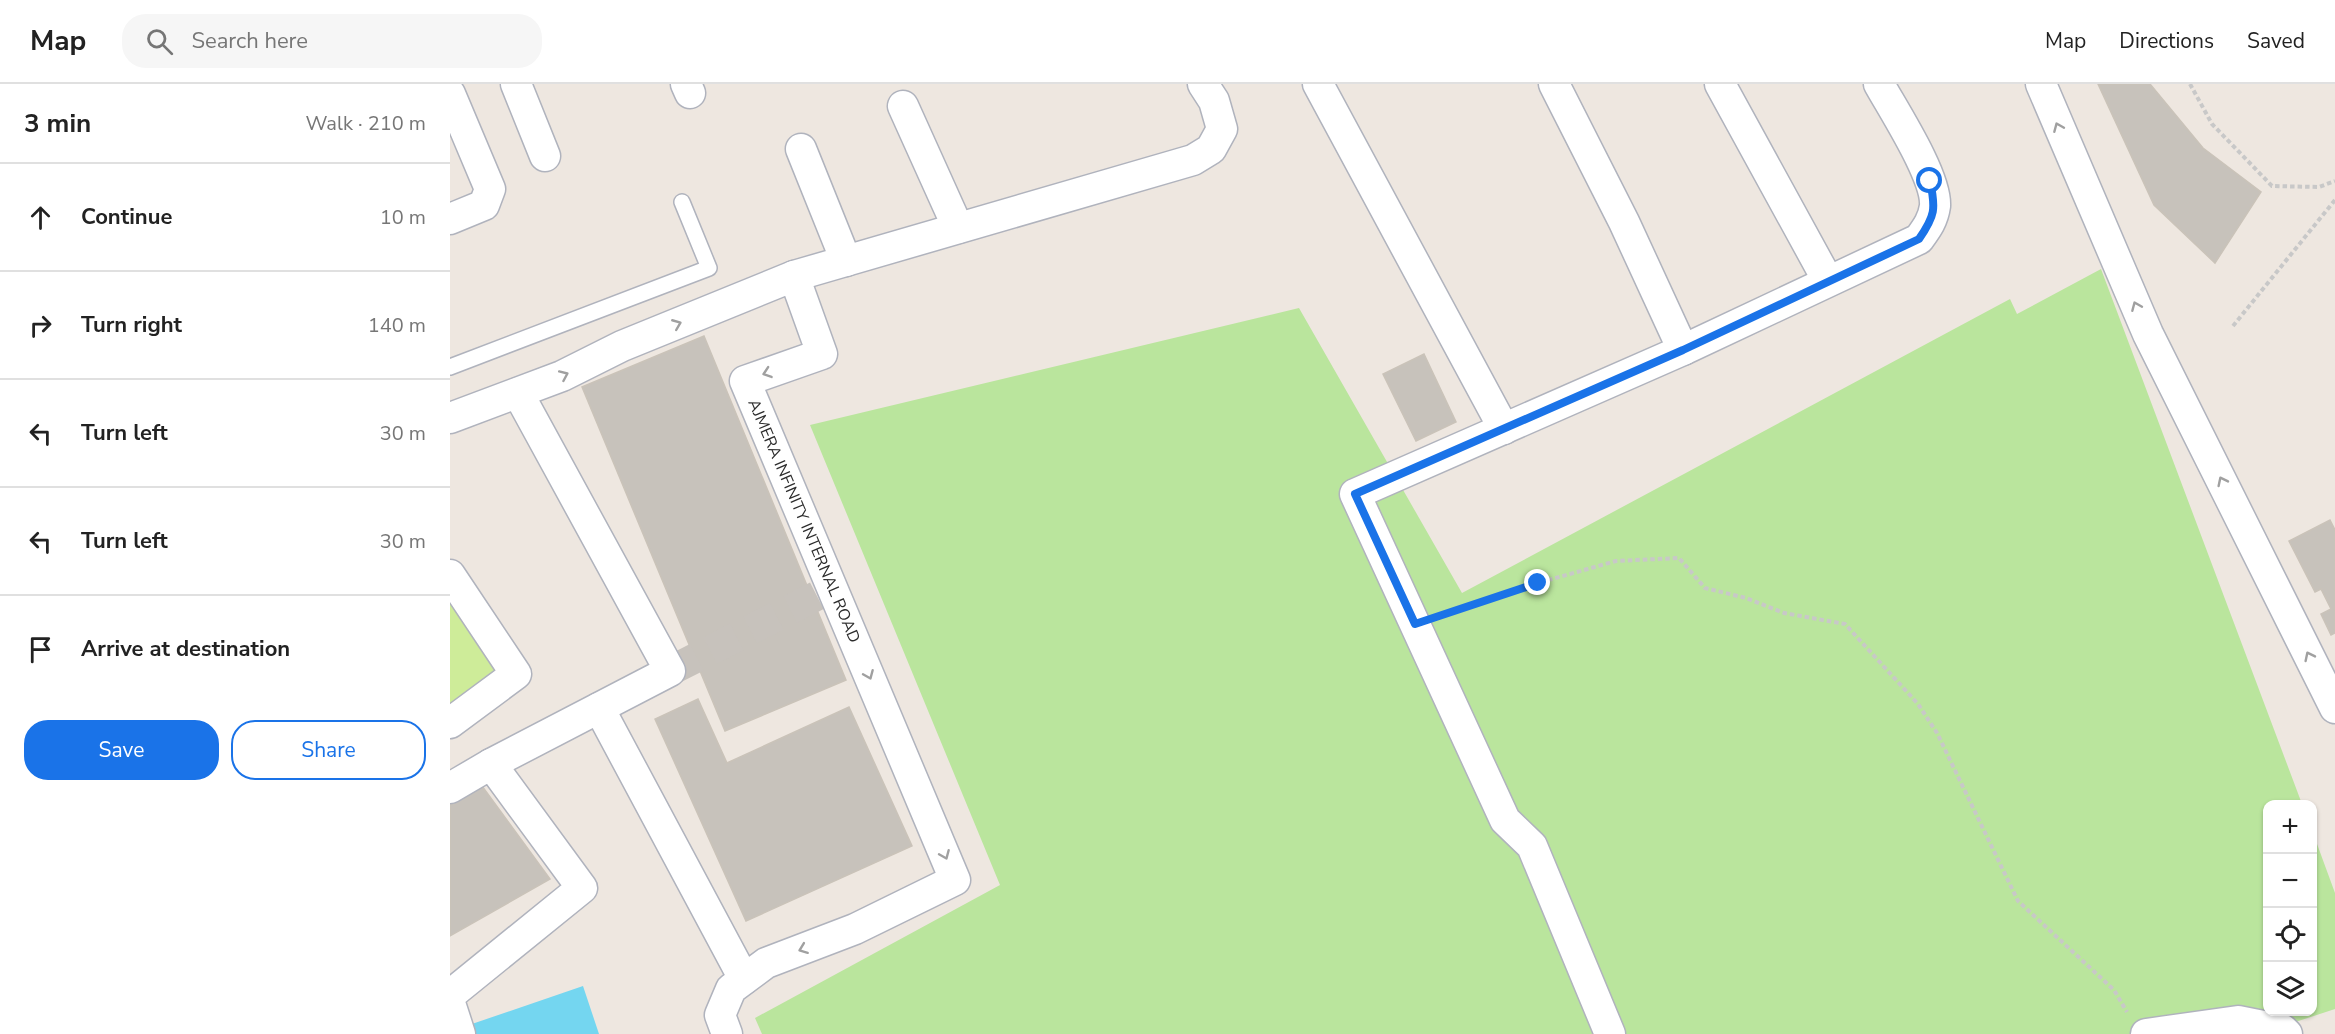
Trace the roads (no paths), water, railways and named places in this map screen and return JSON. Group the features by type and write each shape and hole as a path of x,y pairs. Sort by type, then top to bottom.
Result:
{"street":[{"path":"516,84 545,156"},
{"path":"450,418 562,376 622,346 794,276 1194,160 1211,149 1222,129 1214,101 1203,84"},
{"path":"1318,84 1504,429"},
{"path":"1554,84 1624,222 1683,350"},
{"path":"1720,84 1828,281"},
{"path":"1610,1034 1532,846 1505,820 1355,494 1683,350 1919,239 1932,222 1935,204 1930,181 1919,156 1879,84"},
{"path":"2041,84 2148,334 2335,708"},
{"path":"450,94 489,189 484,205 450,219"},
{"path":"903,106 958,228"},
{"path":"801,149 846,261"},
{"name":"AJMERA INFINITY INTERNAL ROAD","path":"728,1034 720,1015 731,988 766,963 855,929 955,880 745,381 822,354 794,276"},
{"path":"450,788 491,764 670,671 518,393"},
{"path":"450,575 516,675 450,723"},
{"path":"599,708 744,978"},
{"path":"450,995 582,888 491,764"},
{"path":"450,1003 460,1034"},
{"path":"2147,1034 2238,1021 2283,1030 2288,1034"}],"lane":[{"path":"450,367 710,268 682,202"}],"water":[{"path":"583,986 599,1034 472,1034 469,1025"}],"tunnel":[{"path":"670,671 832,588"}]}
